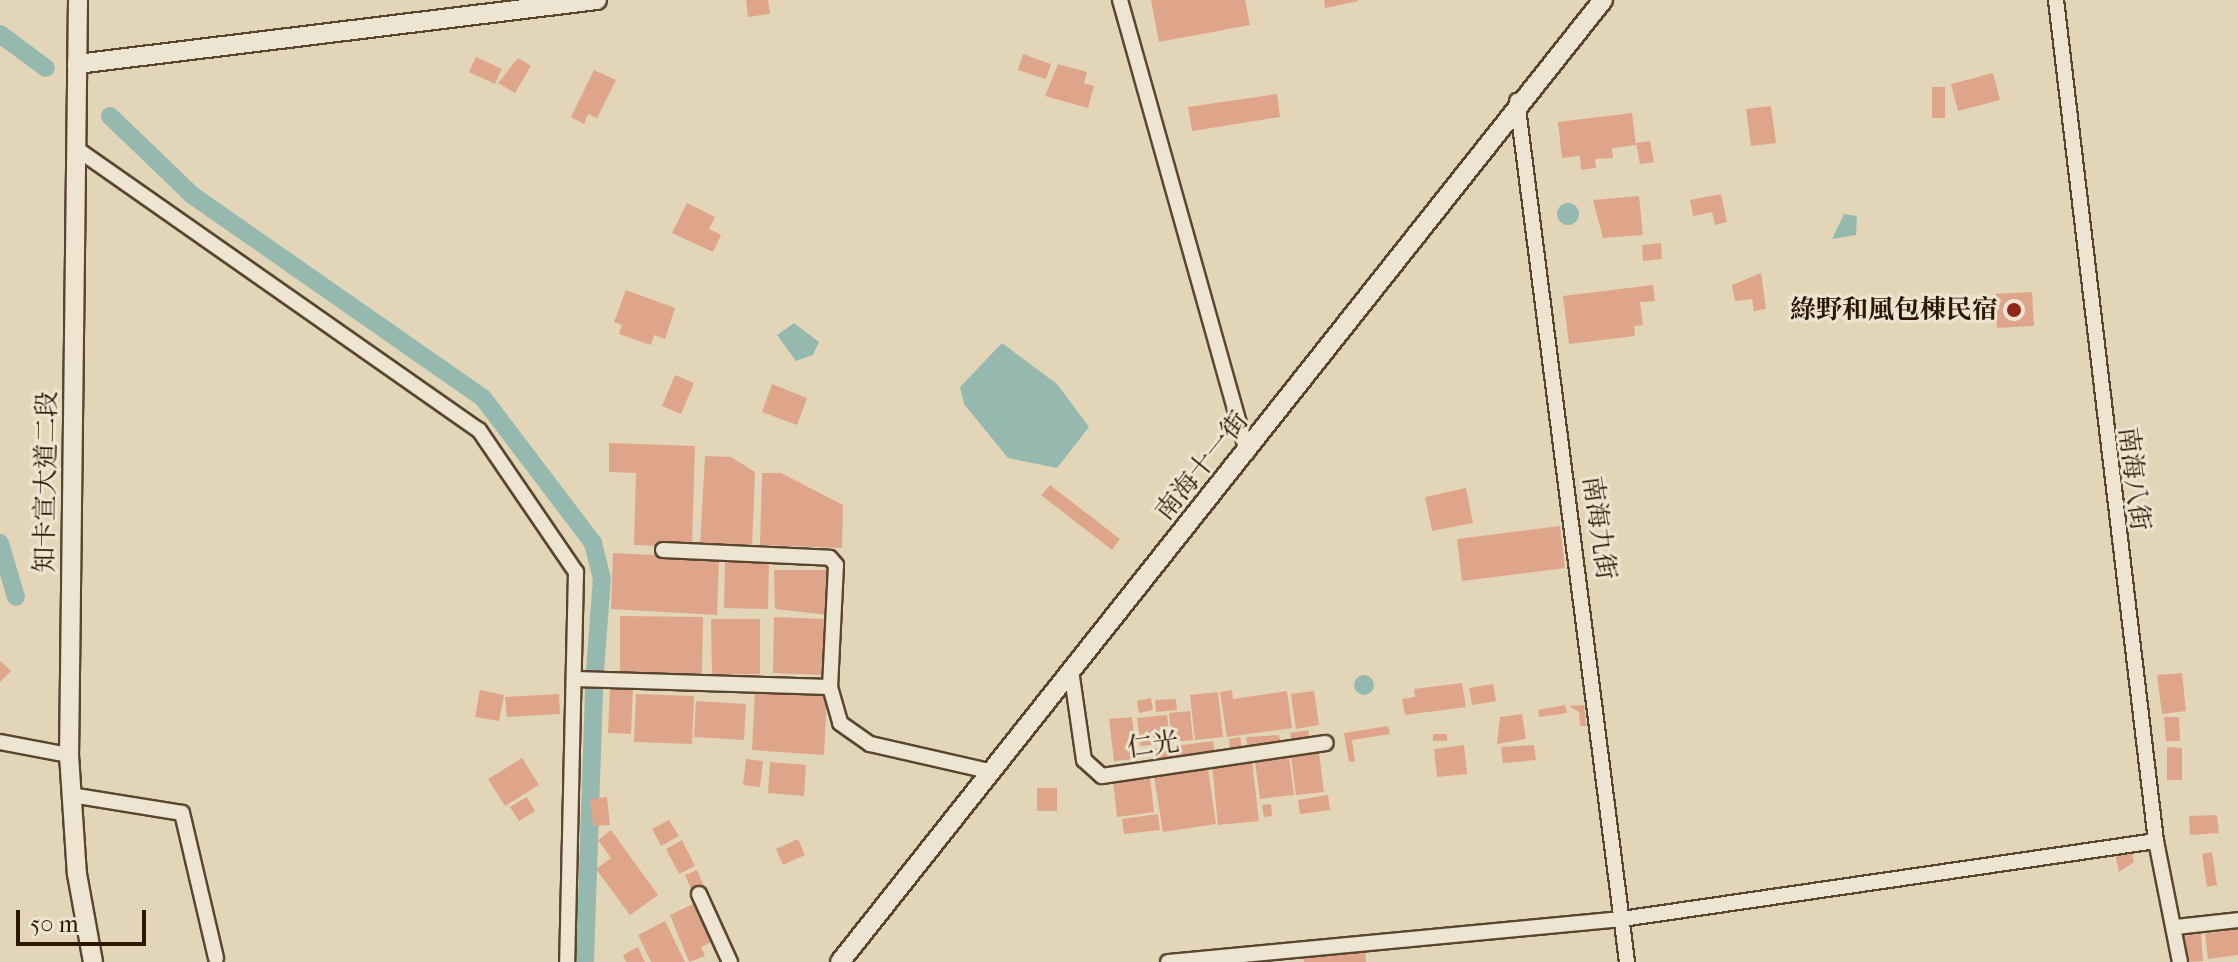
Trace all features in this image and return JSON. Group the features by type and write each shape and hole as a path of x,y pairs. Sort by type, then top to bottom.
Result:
{"street":[{"name":"知卡宣大道二段","path":"78,0 69,755 71,795 93,962"},
{"path":"77,64 597,0"},
{"path":"1120,0 1247,452"},
{"name":"南海十一街","path":"840,962 989,771 1247,452 1517,100 1603,0"},
{"name":"南海八街","path":"2056,0 2156,841 2176,927 2180,962"},
{"name":"南海九街","path":"1517,100 1627,962"},
{"path":"77,149 479,430 576,572 567,962"},
{"path":"663,550 830,558 836,565 830,687 851,737 989,771"},
{"name":"仁光","path":"1071,670 1084,760 1102,776 1326,743"},
{"path":"575,679 830,687"},
{"path":"0,742 69,755"},
{"path":"71,795 182,813 216,958"},
{"path":"1168,962 1622,918 2156,841"},
{"path":"699,894 730,962"},
{"path":"2176,927 2238,920"}],"water":[{"path":"1564,203 1572,203 1579,214 1572,225 1564,225 1557,218 1557,210"},
{"path":"1844,214 1857,216 1856,235 1832,239"},
{"path":"794,323 819,342 813,355 796,361 777,335"},
{"path":"1002,343 1057,384 1089,427 1057,468 1008,458 964,404 960,387"},
{"path":"1364,675 1371,678 1374,685 1371,692 1364,695 1357,692 1354,685 1357,678"}],"building":[{"path":"746,0 768,0 770,14 748,17"},
{"path":"1151,0 1245,0 1250,25 1159,42"},
{"path":"1324,0 1358,0 1358,1 1325,8"},
{"path":"1023,54 1051,64 1046,79 1018,70"},
{"path":"476,57 502,69 495,84 469,72"},
{"path":"518,58 531,66 515,93 498,83"},
{"path":"1058,64 1087,72 1084,83 1094,86 1088,108 1045,96"},
{"path":"594,70 616,80 597,118 588,114 584,124 571,117"},
{"path":"1993,73 2000,100 1958,111 1951,84"},
{"path":"1932,87 1945,87 1945,118 1932,118"},
{"path":"1277,94 1280,117 1192,131 1188,107"},
{"path":"1771,106 1776,143 1751,146 1746,109"},
{"path":"1632,113 1636,145 1612,148 1613,158 1595,159 1596,168 1581,170 1580,156 1562,158 1558,122"},
{"path":"1650,141 1654,162 1640,164 1636,143"},
{"path":"1721,194 1727,222 1715,225 1712,212 1693,216 1690,200"},
{"path":"1639,196 1643,235 1603,238 1593,200"},
{"path":"687,203 715,217 709,229 721,235 713,252 672,233"},
{"path":"1661,243 1662,259 1643,261 1642,245"},
{"path":"1761,273 1766,309 1754,311 1752,299 1735,301 1732,285"},
{"path":"1653,285 1655,301 1640,302 1643,325 1634,326 1635,336 1569,344 1563,296"},
{"path":"626,290 675,308 665,339 654,335 651,345 619,334 622,325 614,322"},
{"name":"綠野和風包棟民宿","path":"2032,292 2034,326 1997,328 1994,294"},
{"path":"675,375 694,383 681,414 662,406"},
{"path":"772,384 807,398 797,425 762,412"},
{"path":"609,443 695,446 692,547 634,545 636,473 609,472"},
{"path":"705,456 731,457 755,472 752,548 700,545"},
{"path":"762,473 781,473 843,505 842,548 760,545"},
{"path":"1050,485 1120,539 1112,550 1041,495"},
{"path":"1466,488 1473,523 1432,531 1425,497"},
{"path":"1560,526 1565,568 1462,581 1457,539"},
{"path":"613,553 719,558 717,615 611,609"},
{"path":"725,559 769,561 768,609 724,608"},
{"path":"774,570 828,570 828,615 775,609"},
{"path":"620,616 703,617 702,674 620,673"},
{"path":"774,617 826,619 824,675 773,673"},
{"path":"711,619 760,619 760,674 712,675"},
{"path":"0,661 11,671 0,682"},
{"path":"2182,673 2186,711 2162,714 2157,675"},
{"path":"1462,683 1466,707 1405,715 1402,699 1415,697 1414,689"},
{"path":"1493,684 1496,701 1472,705 1469,688"},
{"path":"610,687 633,688 631,734 608,733"},
{"path":"755,689 827,693 824,755 752,750"},
{"path":"480,690 504,695 499,721 475,717"},
{"path":"1232,690 1233,699 1287,691 1292,728 1227,737 1220,692"},
{"path":"1314,691 1319,725 1296,729 1291,694"},
{"path":"1218,692 1223,737 1195,740 1190,695"},
{"path":"559,694 560,714 507,717 505,697"},
{"path":"636,694 694,696 692,744 634,742"},
{"path":"1151,698 1153,710 1139,713 1137,701"},
{"path":"1176,699 1177,710 1156,712 1155,700"},
{"path":"696,701 746,704 744,740 694,737"},
{"path":"1565,705 1567,713 1539,717 1538,710"},
{"path":"1584,705 1586,726 1580,726 1579,712 1569,706"},
{"path":"1190,711 1193,740 1172,742 1169,713"},
{"path":"1522,714 1526,739 1497,744 1500,717"},
{"path":"1167,715 1170,743 1140,746 1137,718"},
{"path":"1132,717 1137,759 1114,761 1109,719"},
{"path":"2164,717 2179,717 2180,741 2166,741"},
{"path":"1388,726 1390,734 1352,740 1355,761 1349,762 1344,733"},
{"path":"1308,730 1310,740 1293,747 1290,733"},
{"path":"1433,734 1447,734 1447,741 1433,741"},
{"path":"1279,735 1281,745 1248,750 1246,737"},
{"path":"1240,737 1242,747 1230,749 1229,739"},
{"path":"1213,741 1215,754 1154,761 1153,749"},
{"path":"1464,745 1467,774 1437,777 1434,749"},
{"path":"1534,745 1536,760 1503,763 1501,747"},
{"path":"2167,747 2182,748 2182,780 2167,780"},
{"path":"1319,753 1324,792 1296,795 1291,756"},
{"path":"522,758 539,785 505,806 488,779"},
{"path":"1289,758 1294,795 1260,799 1255,762"},
{"path":"746,759 763,761 760,787 743,785"},
{"path":"1252,761 1259,821 1218,825 1212,765"},
{"path":"770,762 806,765 804,796 768,793"},
{"path":"1208,769 1216,824 1163,832 1154,777"},
{"path":"1150,777 1154,812 1117,817 1113,781"},
{"path":"1037,788 1057,788 1057,811 1037,811"},
{"path":"1328,795 1330,810 1300,814 1298,800"},
{"path":"527,797 535,811 519,821 510,807"},
{"path":"607,797 610,825 593,826 590,799"},
{"path":"1271,804 1272,816 1264,817 1262,805"},
{"path":"1158,814 1160,830 1124,834 1122,819"},
{"path":"2217,815 2219,833 2190,835 2189,816"},
{"path":"669,820 679,836 661,846 652,829"},
{"path":"611,830 658,895 630,915 596,869 611,858 598,840"},
{"path":"798,839 805,855 783,865 776,849"},
{"path":"682,840 695,866 679,874 666,849"},
{"path":"2131,850 2134,862 2119,872 2115,854"},
{"path":"2212,852 2217,885 2207,887 2202,854"},
{"path":"697,870 704,886 692,891 685,875"},
{"path":"693,904 711,942 701,947 705,956 689,962 670,915"},
{"path":"665,921 685,962 651,962 638,935"},
{"path":"2238,929 2238,955 2208,959 2205,934"},
{"path":"2201,934 2203,961 2186,962 2183,936"},
{"path":"638,947 645,962 626,962 623,955"},
{"path":"1365,951 1366,962 1304,962 1303,956"}],"waterway":[{"path":"0,34 46,68"},
{"path":"110,116 192,195 483,398 593,543 602,578 595,671"},
{"path":"0,543 16,597"},
{"path":"585,962 594,684"}],"place":[{"name":"綠野和風包棟民宿","path":"2014,310"}]}
